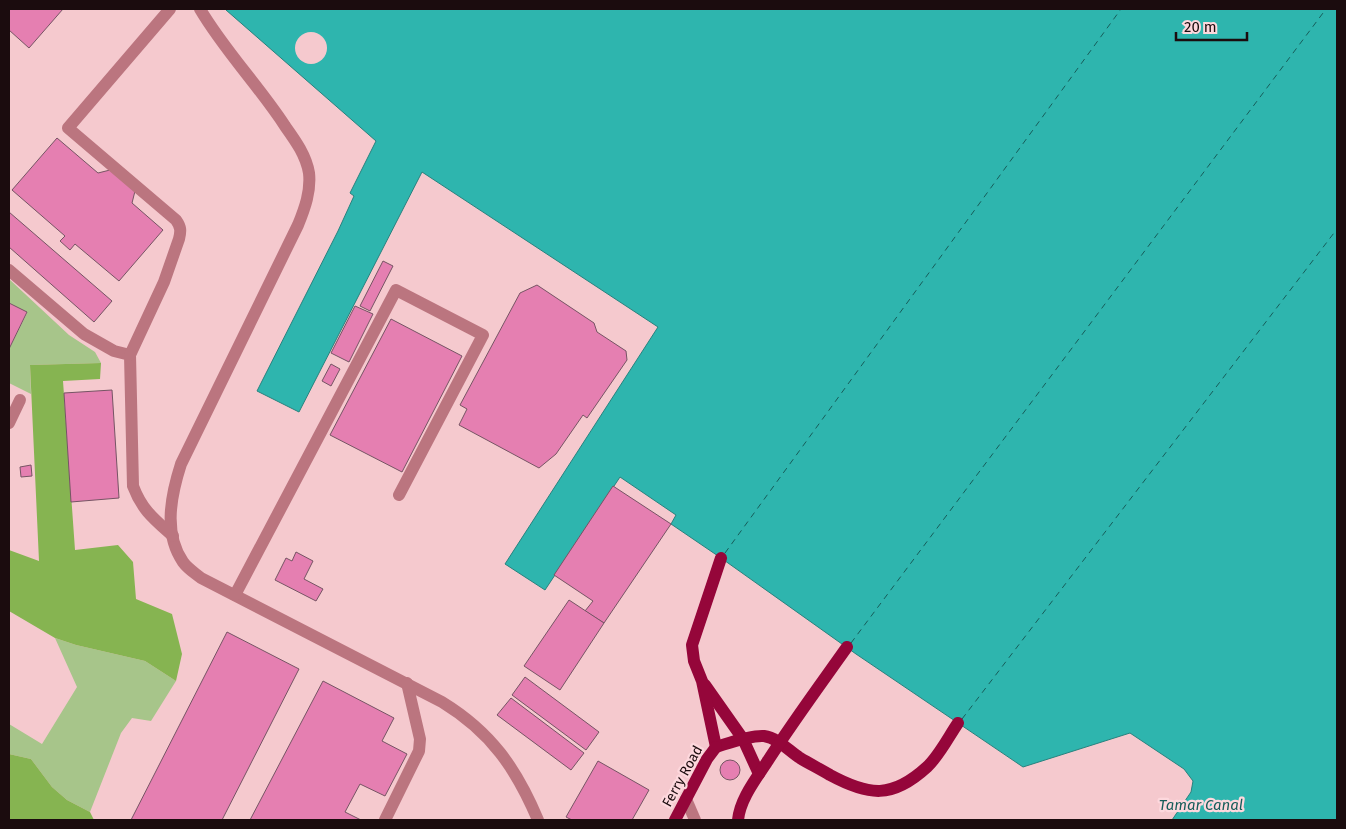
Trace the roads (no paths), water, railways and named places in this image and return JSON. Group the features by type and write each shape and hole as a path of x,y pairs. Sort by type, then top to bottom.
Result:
{"main road":[{"path":"721,558 692,645 694,661 702,681 716,747 743,739 765,736 782,738 800,758 848,785 868,791 888,790 907,783 928,766 958,723"},
{"path":"738,820 743,802 759,774 782,738 847,647"},
{"path":"702,681 743,739 759,774"},
{"name":"Ferry Road","path":"675,820 707,759 716,747"}],"lane":[{"path":"170,9 68,128 176,220 180,226 181,231 164,282 130,355 133,486 139,502 173,536"},
{"path":"200,9 276,111 300,148 306,160 308,197 298,225 176,479 170,523 177,550 184,563 201,578 407,683 459,712 491,741 506,759 518,777 538,820"},
{"path":"9,270 84,334 114,351 130,355"},
{"path":"235,595 396,290 483,335 399,495"},
{"path":"9,423 20,400"},
{"path":"385,820 419,751 420,739 407,683"},
{"path":"686,799 695,820"}],"water":[{"name":"Tamar Canal","path":"1337,9 1337,820 1172,820 1191,792 1193,781 1184,769 1130,733 1023,767 856,654 671,524 676,515 620,477 545,590 505,564 658,327 422,172 299,412 257,391 338,231 354,196 350,193 376,141 226,10"}]}
